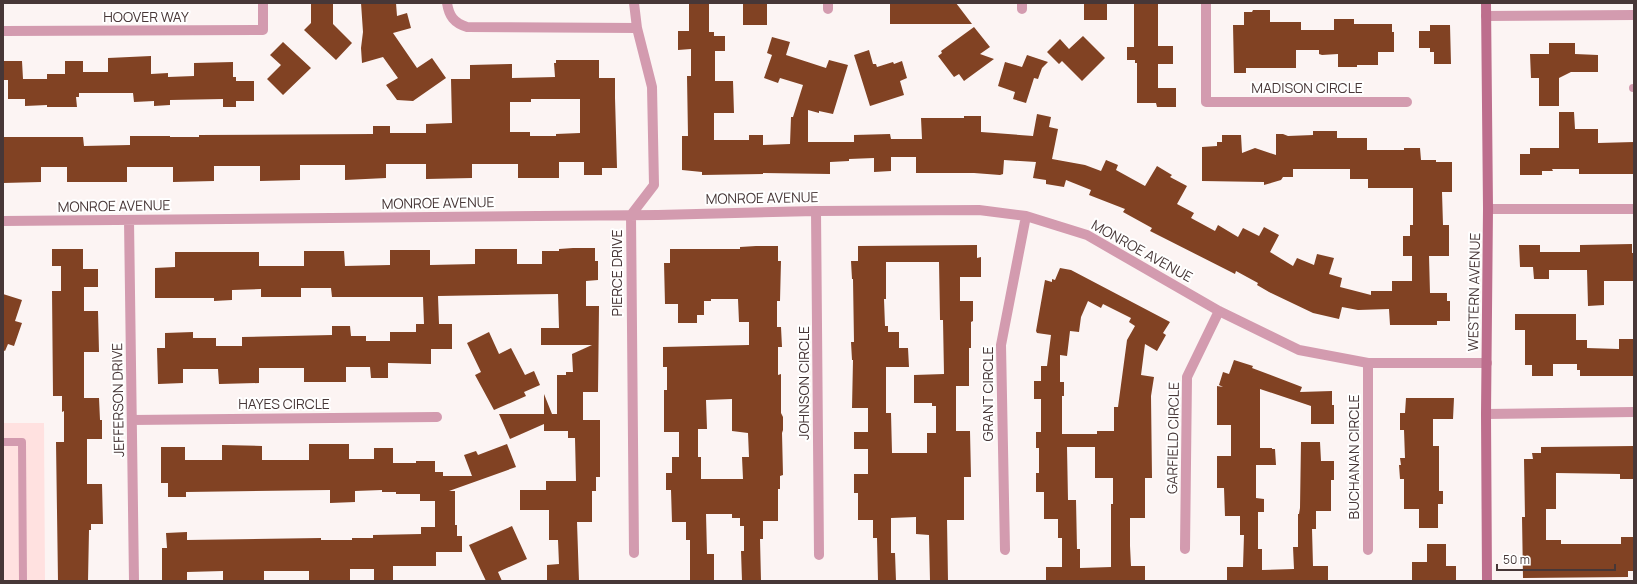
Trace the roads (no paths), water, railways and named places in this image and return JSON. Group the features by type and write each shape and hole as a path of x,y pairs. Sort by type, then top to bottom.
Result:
{"main road":[{"name":"WESTERN AVENUE","path":"1486,3 1488,209 1486,414 1487,581"}],"street":[{"name":"HOOVER WAY","path":"3,31 262,30 263,3"},
{"path":"447,3 448,12 456,28 637,28"},
{"name":"PIERCE DRIVE","path":"634,3 637,28 652,87 654,185 631,215 634,553"},
{"name":"MADISON CIRCLE","path":"1206,3 1206,102 1407,102"},
{"path":"1486,16 1634,15"},
{"path":"1488,209 1634,209"},
{"name":"MONROE AVENUE","path":"3,221 979,210 1026,216 1087,235 1218,311 1299,350 1368,364 1487,364"},
{"name":"JOHNSON CIRCLE","path":"816,211 819,555"},
{"name":"GRANT CIRCLE","path":"1005,550 1001,346 1026,216"},
{"name":"JEFFERSON DRIVE","path":"129,220 134,581"},
{"name":"GARFIELD CIRCLE","path":"1185,549 1187,377 1218,311"},
{"name":"BUCHANAN CIRCLE","path":"1368,364 1368,550"},
{"path":"1486,414 1634,412"},
{"name":"HAYES CIRCLE","path":"132,420 437,417"}],"lane":[{"path":"3,442 22,442 23,581"}]}
